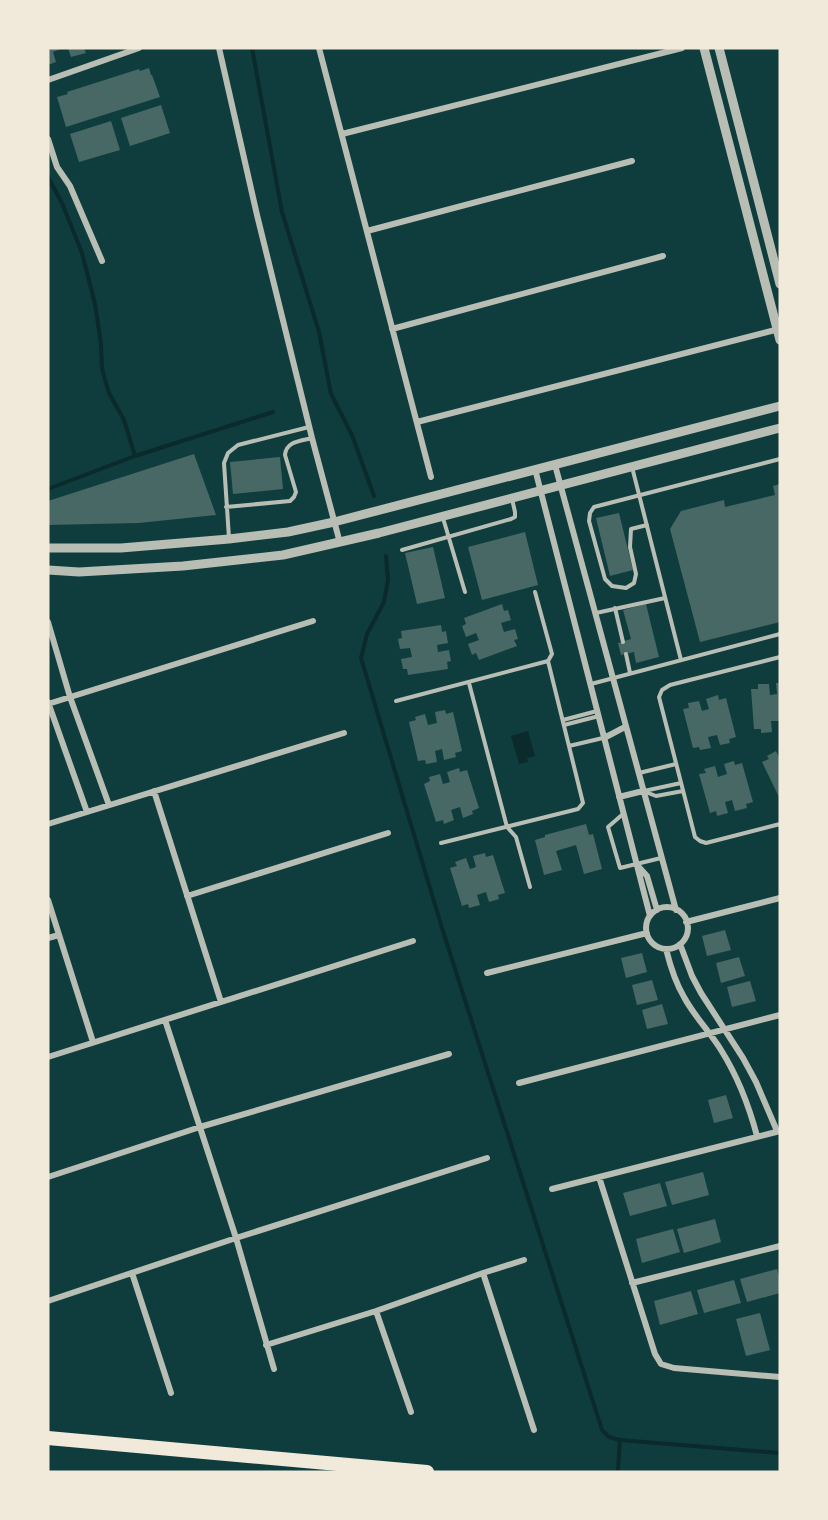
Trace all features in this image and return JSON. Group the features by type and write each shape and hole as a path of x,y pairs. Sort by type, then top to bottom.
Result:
{"highway":[{"path":"48,1438 427,1472"}],"street":[{"path":"48,80 139,48"},
{"path":"219,48 257,215 340,543"},
{"path":"319,48 431,477"},
{"path":"342,134 682,48"},
{"path":"704,48 779,329 780,340"},
{"path":"719,48 780,284"},
{"path":"48,139 57,167 69,186 102,261"},
{"path":"367,231 632,161"},
{"path":"392,329 663,256"},
{"path":"417,422 779,329"},
{"path":"48,548 121,548 288,532 780,406"},
{"path":"48,570 79,572 183,566 284,555 443,517 780,428"},
{"path":"555,465 675,910"},
{"path":"535,469 650,916"},
{"path":"87,812 48,703 313,621"},
{"path":"48,622 70,697 109,805"},
{"path":"604,738 625,727"},
{"path":"48,824 344,733"},
{"path":"154,791 220,1002"},
{"path":"619,796 643,791"},
{"path":"187,896 388,833"},
{"path":"637,864 647,876 657,910"},
{"path":"686,922 780,898"},
{"path":"48,900 93,1042"},
{"path":"663,908 675,910 682,914 686,922 687,934 680,944 666,949 656,946 647,933 647,921 657,910 663,908"},
{"path":"488,973 647,933"},
{"path":"48,938 59,934"},
{"path":"48,1057 413,941"},
{"path":"552,1189 778,1131 743,1058 692,976 680,944"},
{"path":"666,949 683,997 727,1060 741,1088 753,1120 756,1136"},
{"path":"519,1083 780,1015"},
{"path":"165,1020 236,1238 274,1370"},
{"path":"48,1177 200,1127 448,1054"},
{"path":"48,1301 487,1158"},
{"path":"599,1177 655,1354 661,1364 674,1368 780,1377"},
{"path":"632,1283 780,1246"},
{"path":"266,1345 376,1311 524,1260"},
{"path":"132,1273 171,1393"},
{"path":"483,1273 534,1430"},
{"path":"376,1311 411,1412"}],"lane":[{"path":"229,539 225,507 224,463 228,453 238,445 310,427"},
{"path":"225,507 290,501 296,492 285,449 289,445 312,438"},
{"path":"647,525 631,529 630,547 636,574 634,583 626,588 612,586 605,579 589,522 590,513 594,507 780,459"},
{"path":"632,466 681,660"},
{"path":"402,550 512,519 515,513 511,498"},
{"path":"443,517 465,592"},
{"path":"441,843 578,808 583,803 548,662 552,654 535,592"},
{"path":"595,613 665,598"},
{"path":"615,608 623,642"},
{"path":"590,684 780,634"},
{"path":"626,654 630,673"},
{"path":"780,657 670,686 662,690 659,697 695,837 706,843 780,824"},
{"path":"396,701 548,662"},
{"path":"469,683 507,827 516,837 530,887"},
{"path":"563,723 598,714"},
{"path":"569,746 604,738"},
{"path":"638,773 676,764"},
{"path":"643,791 681,783"},
{"path":"643,791 656,796 683,791"},
{"path":"624,814 608,827 620,868 661,858"}],"water":[{"path":"528,731 535,756 527,758 528,762 519,764 511,736"}],"building":[{"path":"48,48 63,48 53,52 56,62 48,65"},
{"path":"68,48 84,48 86,53 71,57"},
{"path":"149,68 160,97 66,127 57,97 139,69 140,71"},
{"path":"161,105 170,133 130,146 121,118"},
{"path":"111,121 120,150 79,162 70,134"},
{"path":"194,454 216,515 139,523 48,525 48,501"},
{"path":"280,457 283,489 233,494 230,462"},
{"path":"780,484 780,622 700,642 670,529 681,511 724,500 725,507 775,495 773,486"},
{"path":"619,513 633,570 610,576 596,518"},
{"path":"525,532 538,585 482,600 468,547"},
{"path":"433,547 445,598 417,604 405,553"},
{"path":"502,604 504,611 508,610 511,620 501,623 504,632 515,629 518,639 514,640 517,646 479,660 476,653 472,655 468,644 479,640 476,633 466,637 462,626 466,624 464,618"},
{"path":"646,604 659,657 636,663 634,652 621,655 618,643 631,639 623,610"},
{"path":"441,625 442,632 446,631 448,643 437,645 438,652 449,650 451,661 447,662 448,669 408,675 407,669 403,669 401,659 412,657 410,648 400,649 398,639 402,638 401,631"},
{"path":"776,683 780,683 780,721 771,721 772,732 761,733 761,729 754,729 751,689 758,689 758,684 769,684 770,695 777,694"},
{"path":"718,695 719,700 726,698 736,737 729,739 730,743 720,745 717,735 708,737 711,748 700,750 699,747 693,748 683,709 689,708 688,703 699,701 702,711 709,709 706,699"},
{"path":"445,710 446,714 453,712 462,751 455,753 456,757 444,760 442,749 435,751 437,762 426,764 425,760 418,761 409,722 425,714 428,725 437,723 435,712"},
{"path":"776,751 780,759 780,799 762,762 769,759 767,756"},
{"path":"734,761 735,765 742,763 753,802 746,804 747,808 735,811 732,800 725,802 728,813 717,816 716,811 710,813 699,774 706,773 704,769 715,766 718,777 727,774 724,764"},
{"path":"459,768 460,772 467,770 479,808 472,811 473,814 463,818 460,807 451,810 454,820 444,824 443,820 436,822 424,784 430,781 429,777 440,774 443,784 450,782 447,772"},
{"path":"586,824 589,835 593,834 602,869 584,874 576,845 556,851 562,870 544,875 535,840"},
{"path":"485,853 486,857 493,855 505,893 498,895 499,899 489,902 486,892 477,895 480,905 469,908 468,904 462,906 450,868 457,866 455,862 466,858 470,869 476,867 473,856"},
{"path":"725,930 731,950 707,956 702,936"},
{"path":"642,953 647,972 626,978 621,958"},
{"path":"739,957 745,976 721,983 716,963"},
{"path":"652,980 658,1000 637,1005 632,985"},
{"path":"750,981 756,1001 732,1007 727,987"},
{"path":"662,1004 668,1024 647,1029 642,1010"},
{"path":"726,1095 733,1118 714,1123 708,1100"},
{"path":"703,1172 709,1195 672,1205 665,1182"},
{"path":"660,1183 667,1206 630,1216 623,1193"},
{"path":"715,1219 721,1242 684,1253 677,1229"},
{"path":"673,1229 680,1252 642,1263 636,1239"},
{"path":"777,1269 780,1278 780,1293 747,1302 740,1279"},
{"path":"734,1280 741,1303 704,1313 697,1290"},
{"path":"691,1291 698,1314 660,1325 654,1301"},
{"path":"760,1313 770,1350 746,1356 736,1319"}],"waterway":[{"path":"252,48 282,212 319,332 331,394 352,435 374,496"},
{"path":"48,177 62,203 82,253 95,304 102,369 109,393 124,420 135,456"},
{"path":"48,489 135,456 273,412"},
{"path":"386,556 388,580 384,602 367,634 361,658 442,928 602,1430 609,1437 620,1440 618,1470"},
{"path":"620,1440 780,1453"}]}
